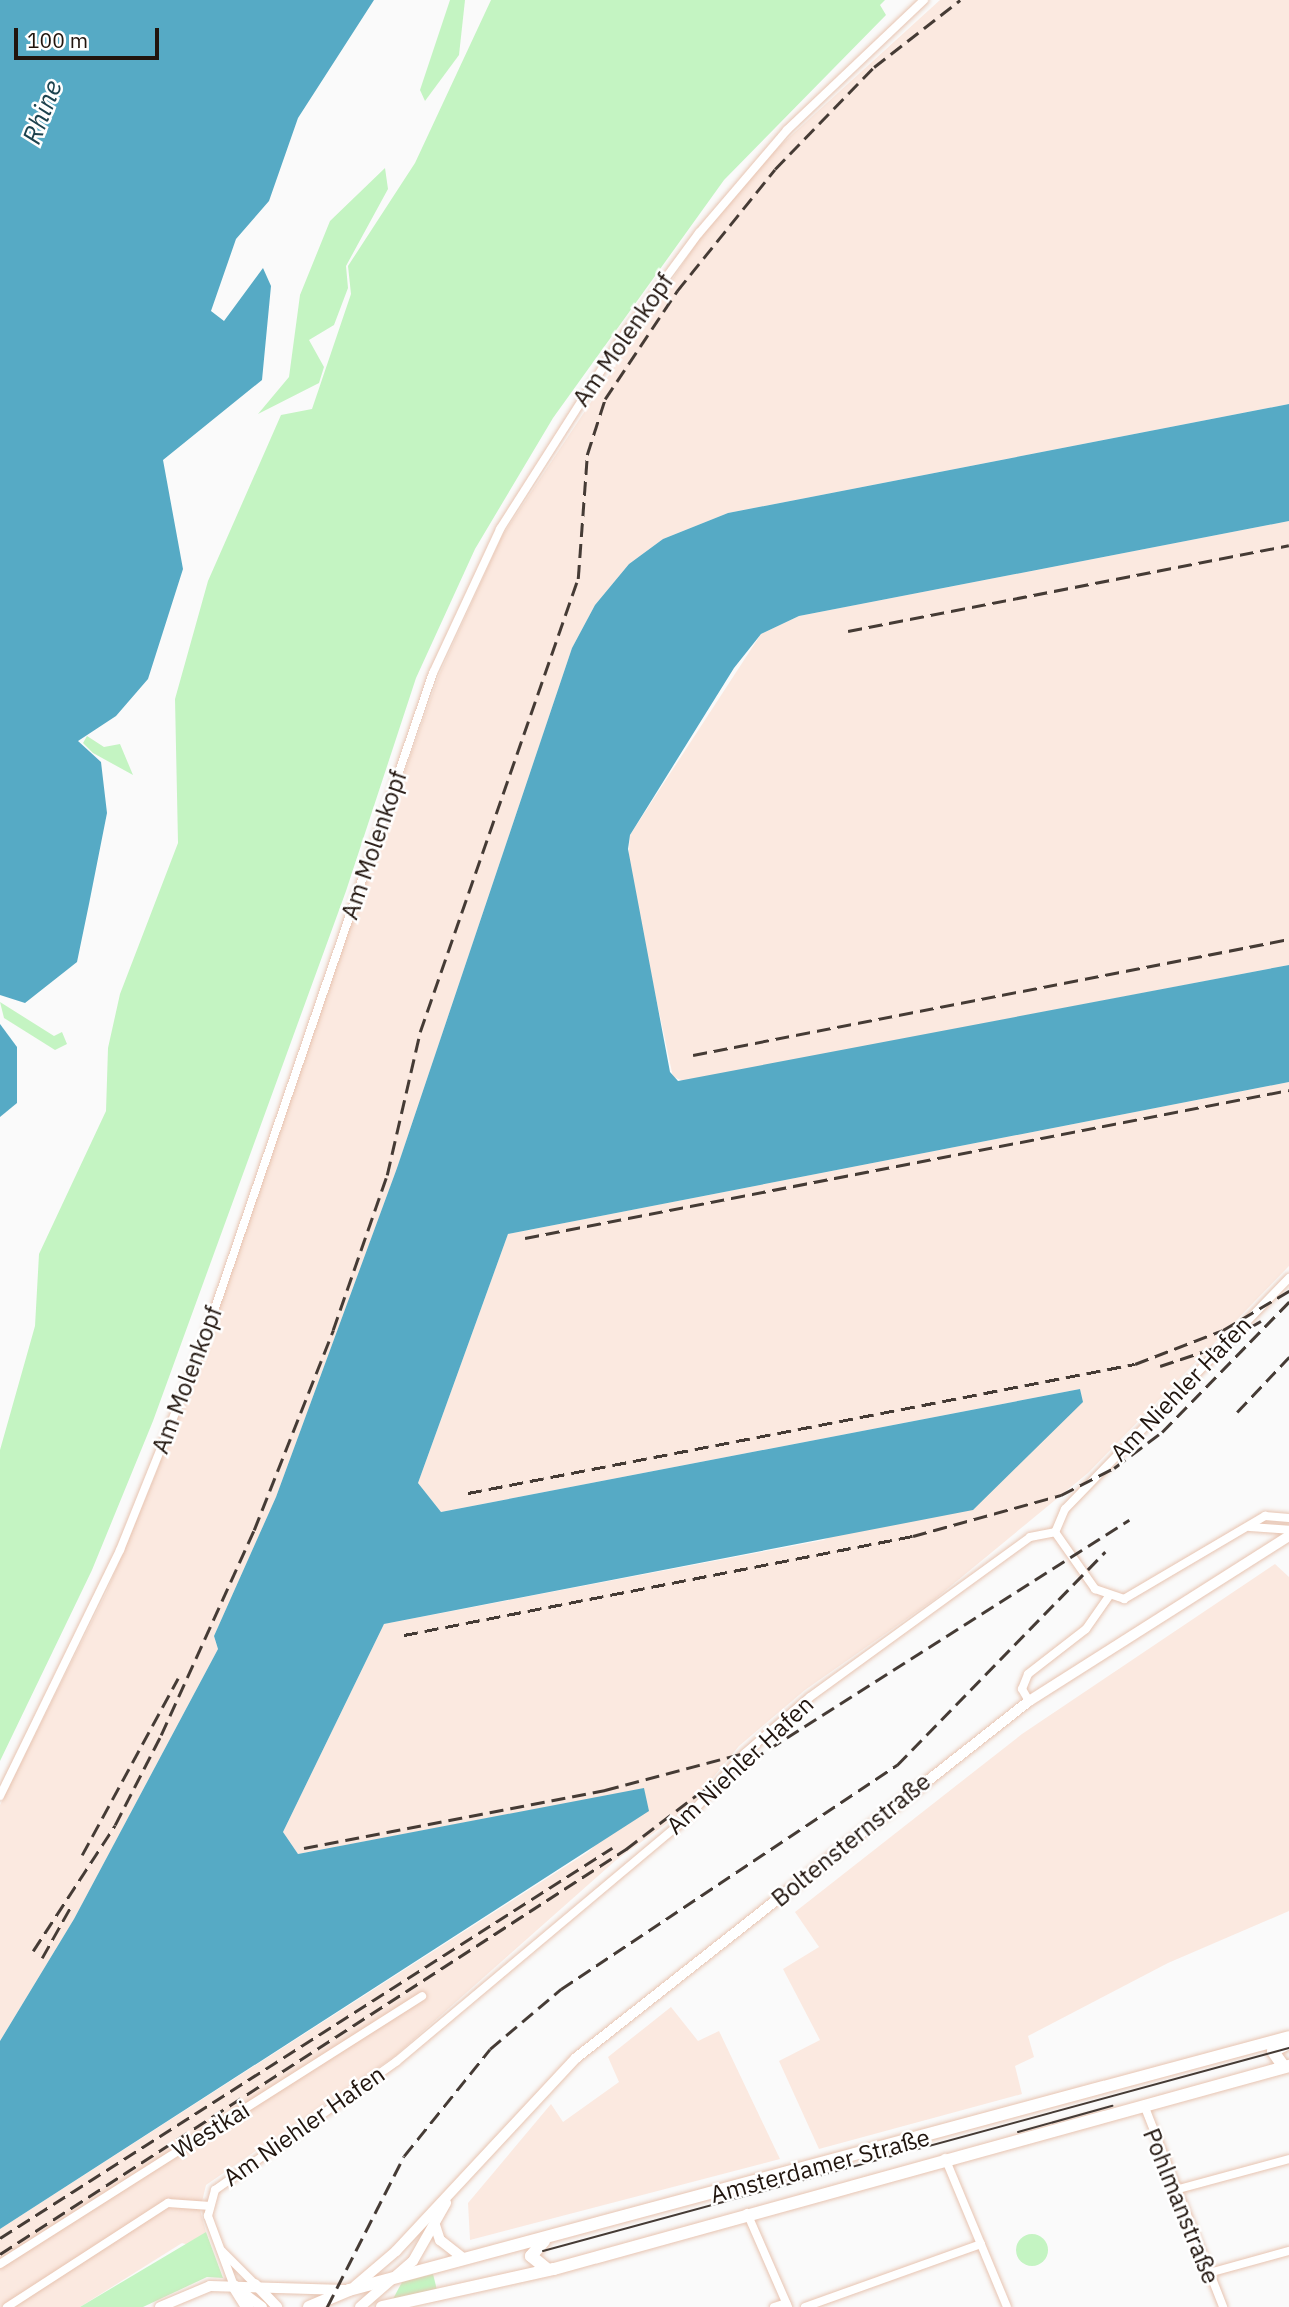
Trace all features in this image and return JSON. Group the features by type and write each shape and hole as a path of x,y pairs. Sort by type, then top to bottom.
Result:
{"main road":[{"name":"Boltensternstraße","path":"349,2290 452,2193 576,2058 1029,1701 1289,1536"},
{"name":"Amsterdamer Straße","path":"309,2307 349,2290 1289,2036"},
{"path":"1287,2066 1273,2051 1289,2043"},
{"name":"Amsterdamer Straße","path":"382,2307 548,2270 747,2211 1287,2066"},
{"name":"Boltensternstraße","path":"360,2307 397,2277 435,2225 452,2193"},
{"path":"435,2225 440,2240 464,2259"},
{"path":"548,2238 531,2256 548,2270"},
{"path":"234,2286 247,2307"}],"street":[{"name":"Am Molenkopf","path":"0,1796 120,1550 202,1346 433,673 500,529 621,339 699,233 787,130 925,0"},
{"name":"Am Niehler Hafen","path":"234,2286 207,2206 215,2190 397,2061 674,1829 744,1754 810,1697 1030,1537 1055,1532 1065,1509 1289,1278"},
{"path":"1055,1532 1065,1553 1108,1597 1134,1596 1265,1516 1289,1518"},
{"path":"1250,1527 1289,1530"},
{"path":"1029,1701 1023,1689 1028,1674 1086,1629 1108,1597"},
{"name":"Westkai","path":"0,2264 422,1996"},
{"name":"Pohlmanstraße","path":"1144,2105 1223,2307"},
{"path":"944,2157 1007,2307"},
{"path":"1175,2190 1289,2160"},
{"name":"Westkai","path":"7,2307 168,2203 207,2206"},
{"path":"747,2211 787,2305 774,2307"},
{"path":"806,2307 981,2244"},
{"name":"Am Niehler Hafen","path":"222,2250 255,2284"},
{"path":"1209,2273 1289,2251"},
{"path":"160,2307 210,2286 255,2284 349,2290"},
{"path":"255,2284 277,2307"},
{"path":"234,2286 262,2307"}],"shaded area":[{"path":"940,0 1289,0 1289,404 728,513 663,539 629,564 595,605 572,648 397,1168 276,1497 214,1636 218,1649 74,1919 0,2041 0,1805 106,1593 157,1471 439,675 502,536 698,241 772,153"},
{"path":"1289,521 1289,965 684,1081 673,1077 628,867 630,835 761,634 799,616"},
{"path":"1289,1082 1289,1266 1088,1473 935,1599 805,1690 739,1746 688,1808 615,1861 395,2056 206,2185 200,2210 206,2232 189,2245 182,2243 80,2307 0,2307 0,2229 588,1852 646,1800 644,1789 298,1854 283,1832 384,1624 824,1540 1082,1402 1080,1389 441,1512 418,1483 508,1234"},
{"path":"1275,1564 1289,1577 1289,1911 1168,1963 1028,2036 1034,2057 1015,2066 1022,2094 819,2149 779,2061 820,2040 783,1969 819,1947 795,1912 1022,1734"},
{"path":"671,2007 698,2041 719,2031 780,2159 470,2240 468,2203 551,2104 563,2122 619,2082 608,2057"}],"green space":[{"path":"450,0 465,0 459,55 425,101 420,90"},
{"path":"491,0 885,0 880,5 886,15 724,180 553,418 475,549 416,678 346,891 153,1421 92,1570 0,1761 0,1450 35,1326 39,1254 106,1111 108,1048 120,994 178,843 175,699 208,581 281,415 312,409 351,294 348,266 415,163"},
{"path":"385,168 388,189 346,266 348,288 334,325 309,340 324,367 319,383 258,414 289,377 300,295 330,221"},
{"path":"87,736 104,747 120,744 133,775 93,753 83,743"},
{"path":"0,1002 54,1036 62,1032 67,1044 55,1050 4,1018"},
{"path":"206,2232 223,2278 207,2277 143,2307 80,2307"},
{"path":"1032,2234 1043,2239 1048,2250 1043,2261 1032,2266 1021,2261 1016,2250 1021,2239"},
{"path":"433,2274 437,2290 393,2299 402,2282"}],"water":[{"name":"Rhine","path":"0,0 374,0 298,118 269,201 236,239 211,311 224,321 263,268 271,286 262,380 163,460 183,569 148,679 116,716 78,741 101,762 107,813 89,904 77,962 25,1003 0,995"},
{"path":"1289,404 1289,521 799,616 761,634 734,668 630,835 628,849 670,1072 678,1081 1289,965 1289,1082 508,1234 418,1483 441,1512 1080,1389 1083,1402 973,1510 384,1624 283,1832 298,1854 644,1788 649,1811 0,2229 0,2041 74,1919 218,1649 214,1636 276,1497 397,1168 572,648 595,605 629,564 663,539 728,513"},
{"path":"0,1024 17,1047 17,1103 0,1117"}],"tram line":[{"path":"543,2251 1289,2048"},
{"path":"1018,2132 1112,2106"}],"railway":[{"path":"33,1951 115,1825 161,1735 254,1530 333,1330 387,1175 420,1032 578,579 587,455 605,399 677,291 775,169 874,67 960,0"},
{"path":"848,631 1289,545"},
{"path":"693,1055 1289,939"},
{"path":"525,1238 1289,1090"},
{"path":"468,1493 1135,1364 1223,1330 1289,1291"},
{"path":"404,1635 913,1536 1061,1495 1114,1468 1162,1432 1289,1302"},
{"path":"1160,1366 1214,1348 1261,1321"},
{"path":"1237,1412 1289,1357"},
{"path":"0,2254 626,1849 698,1794 1129,1520"},
{"path":"327,2307 404,2156 490,2049 561,1989 897,1765 1105,1552"},
{"path":"82,1855 178,1678"},
{"path":"304,1848 605,1790 755,1750"},
{"path":"0,2238 612,1848"},
{"path":"42,1958 70,1908"}]}
